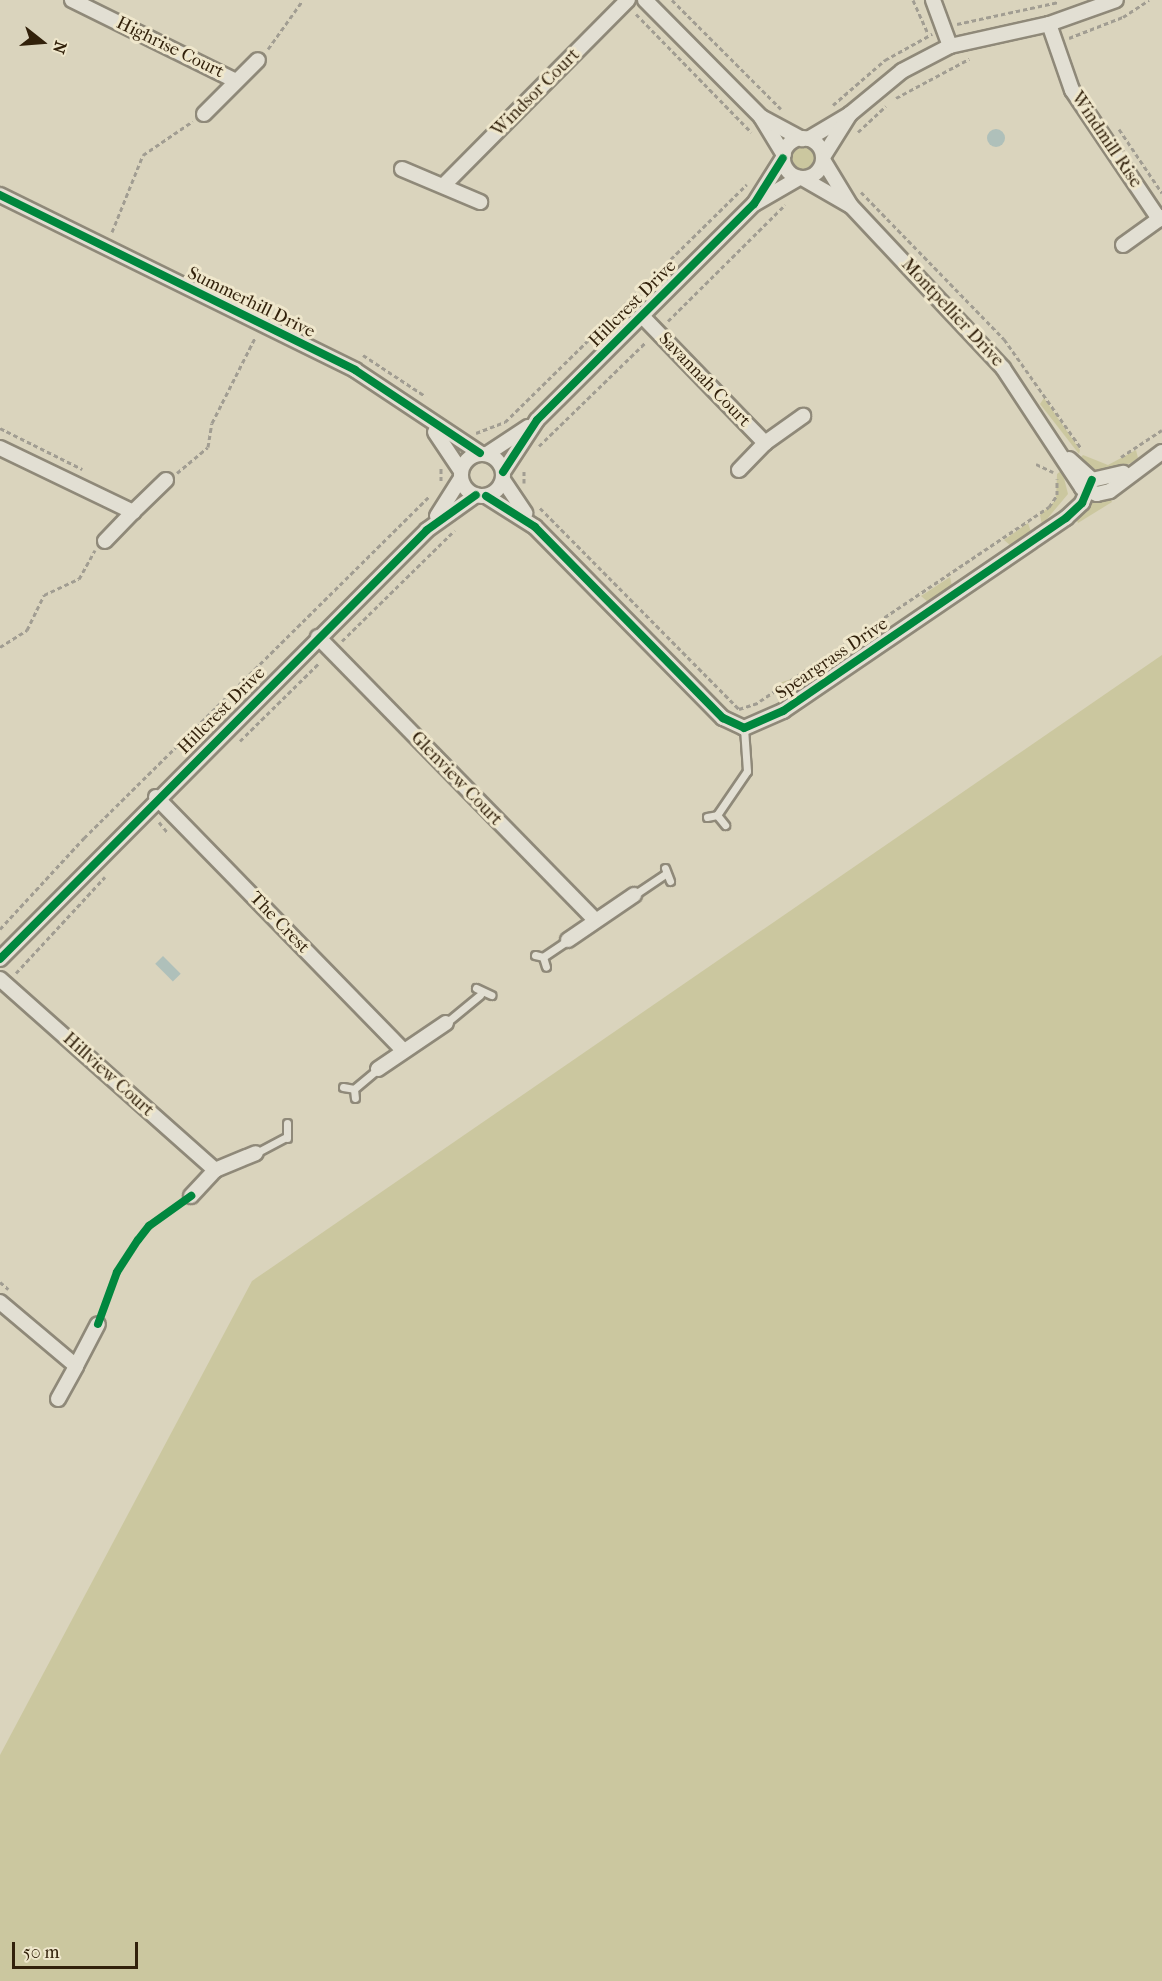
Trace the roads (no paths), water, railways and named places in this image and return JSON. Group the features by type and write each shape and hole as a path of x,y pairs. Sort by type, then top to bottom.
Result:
{"street":[{"name":"Highrise Court","path":"72,0 236,81"},
{"path":"645,0 761,117 784,156 788,171 801,178 814,175 850,114"},
{"path":"933,0 950,46"},
{"path":"784,156 805,139 850,114 902,71 950,46 1049,24 1116,0"},
{"name":"Windsor Court","path":"444,185 627,2"},
{"name":"Windmill Rise","path":"1049,24 1072,90 1160,218 1123,245"},
{"name":"Highrise Court","path":"204,114 258,60"},
{"path":"761,117 805,139 823,159"},
{"name":"Hillcrest Drive","path":"0,959 156,797 427,530 454,494 467,459 503,443 537,420 754,204 784,156"},
{"name":"Montpellier Drive","path":"823,159 851,206 985,345 1088,487"},
{"path":"402,169 480,202"},
{"name":"Montpellier Drive","path":"801,178 851,206"},
{"name":"Hillcrest Drive","path":"754,204 801,178"},
{"name":"Summerhill Drive","path":"0,195 365,376 424,418 458,451 461,475 481,496"},
{"name":"Savannah Court","path":"642,316 765,443"},
{"name":"Savannah Court","path":"738,470 765,443 803,416"},
{"name":"Hillcrest Drive","path":"427,530 481,496 503,476 513,456 537,420"},
{"path":"0,448 133,512"},
{"name":"Summerhill Drive","path":"458,451 483,453"},
{"path":"1088,487 1143,465 1162,452"},
{"path":"483,453 503,476 511,494 535,527 723,718 744,728"},
{"path":"105,541 166,480"},
{"name":"Speargrass Drive","path":"744,728 767,721 1051,527 1088,487"},
{"path":"481,496 535,527"},
{"name":"Glenview Court","path":"318,637 595,920"},
{"name":"The Crest","path":"156,797 403,1050"},
{"path":"568,940 634,895"},
{"name":"Hillview Court","path":"3,982 215,1170"},
{"path":"378,1069 446,1023"},
{"path":"191,1196 215,1170 256,1153"},
{"path":"0,1302 76,1366"},
{"path":"58,1399 98,1324"}],"lane":[{"path":"707,818 717,815 748,764 744,728"},
{"path":"717,815 725,825"},
{"path":"634,895 667,874"},
{"path":"546,967 539,956 568,940"},
{"path":"446,1023 478,992 491,995"},
{"path":"354,1089 378,1069"},
{"path":"343,1087 354,1089"},
{"path":"354,1089 355,1098"},
{"path":"256,1153 286,1138 287,1123"}]}
